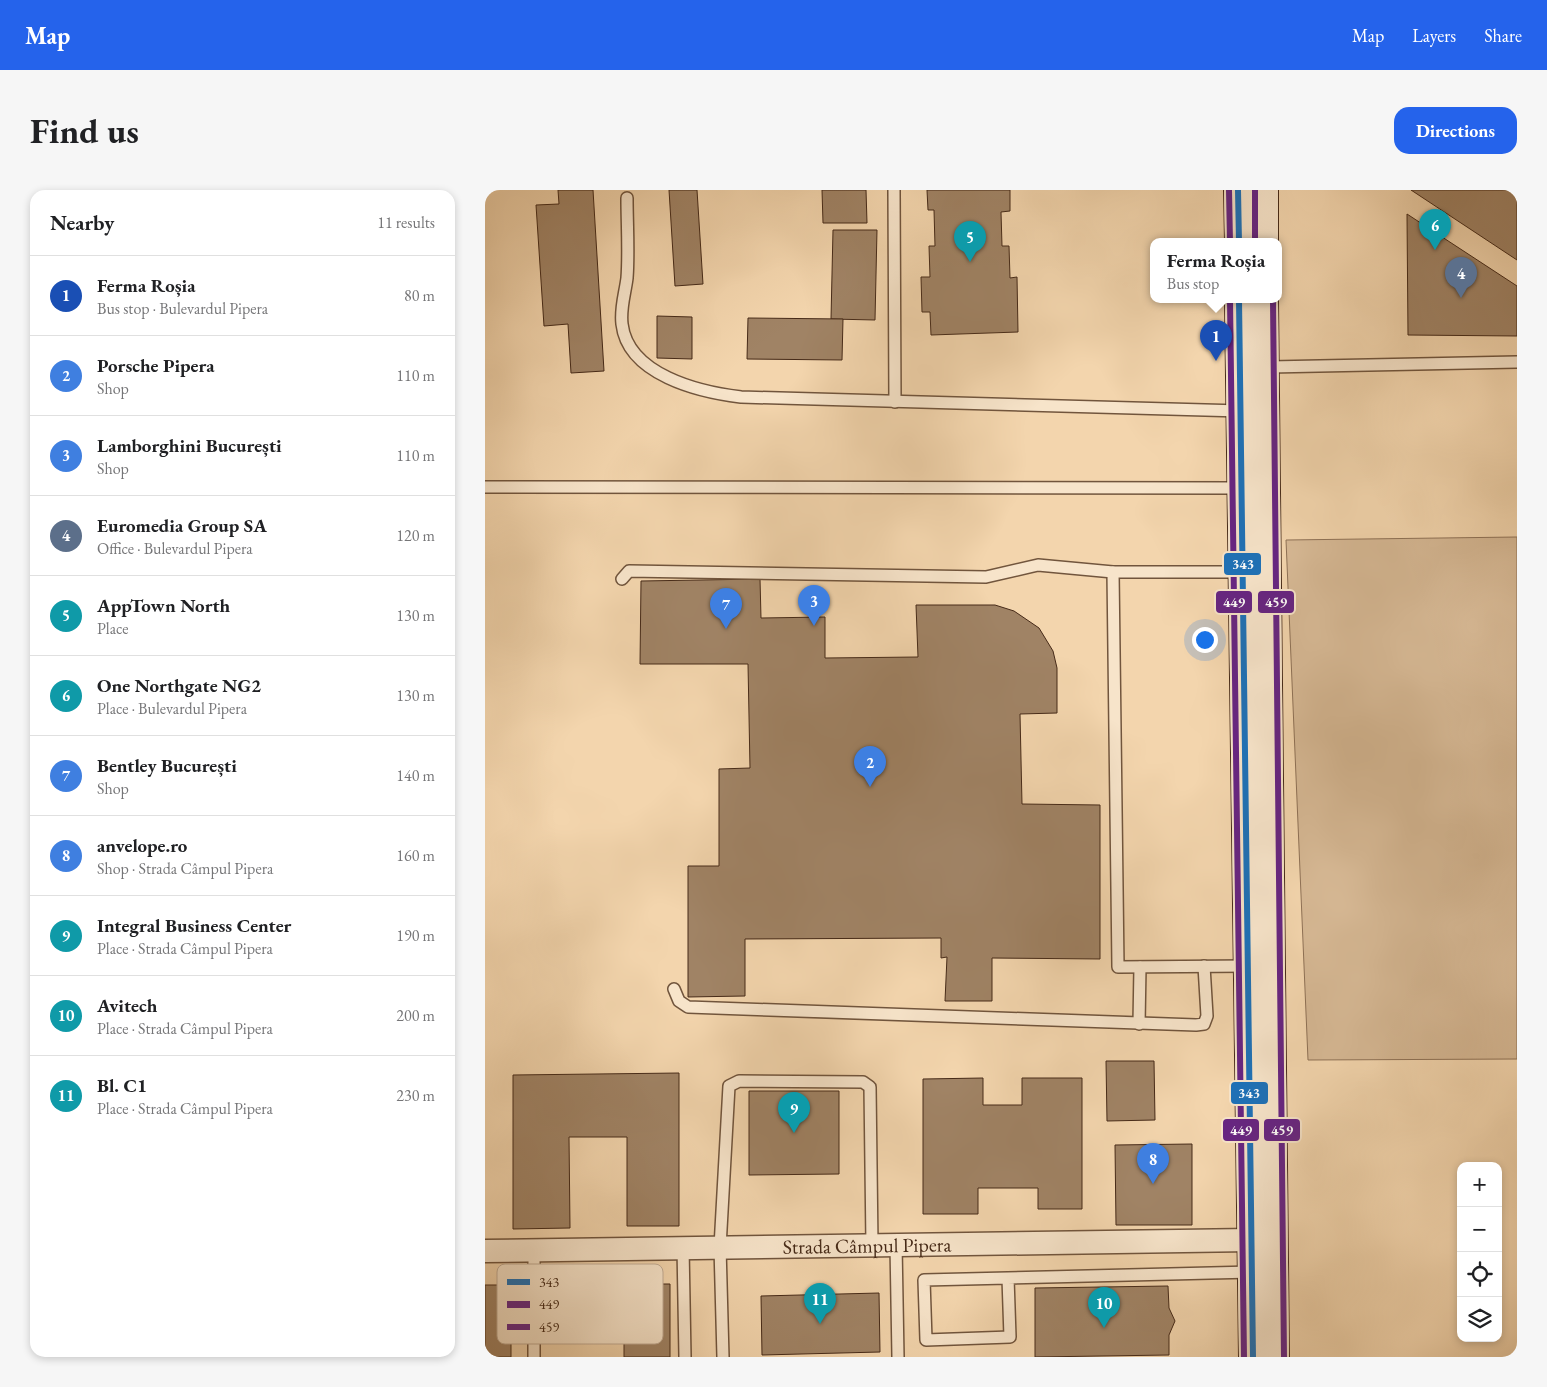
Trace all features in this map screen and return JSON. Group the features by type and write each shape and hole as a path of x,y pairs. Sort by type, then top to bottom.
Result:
{"main road":[{"path":"1238,190 1239,238"},
{"path":"1264,190 1264,238"},
{"path":"1239,303 1253,1357"},
{"path":"1264,303 1275,1357"}],"street":[{"name":"Strada Câmpul Pipera","path":"485,1251 1251,1240"}],"lane":[{"path":"894,190 895,402"},
{"path":"627,198 627,279 622,304 622,325 628,344 638,359 676,380 709,393 741,397 1241,411"},
{"path":"1265,367 1517,362"},
{"path":"485,487 1242,488"},
{"path":"622,579 629,571 986,577 1038,565 1113,572 1243,572"},
{"path":"1113,572 1118,967 1248,966"},
{"path":"674,989 679,1001 688,1007 1139,1024 1204,1024 1207,1016 1205,966"},
{"path":"1139,1024 1140,967"},
{"path":"723,1357 720,1247 729,1086 739,1080 863,1082 870,1087 872,1245"},
{"path":"896,1245 898,1357"},
{"path":"683,1247 685,1357"},
{"path":"534,1250 534,1264"},
{"path":"1008,1278 1010,1337 926,1340 924,1280 1252,1272"},
{"path":"534,1344 534,1357"}],"shaded area":[{"path":"1517,537 1517,1059 1308,1060 1286,540"}],"building":[{"path":"558,190 593,190 604,371 571,373 568,324 544,326 536,205 559,204"},
{"path":"669,190 697,190 703,284 675,286"},
{"path":"822,190 866,190 867,223 823,223"},
{"path":"927,190 1010,190 1010,211 1001,212 1002,246 1009,246 1010,278 1017,277 1018,332 931,335 930,312 922,312 921,277 930,277 929,246 935,246 934,210 928,210"},
{"path":"1411,190 1517,190 1517,260"},
{"path":"1407,214 1517,286 1517,336 1408,335"},
{"path":"833,230 877,230 875,320 831,319"},
{"path":"657,316 692,317 692,359 657,358"},
{"path":"748,318 843,319 842,360 747,359"},
{"path":"760,579 761,618 825,617 825,658 918,657 916,605 995,605 1014,611 1039,628 1053,651 1057,668 1057,713 1020,714 1022,804 1100,805 1100,959 992,958 992,1001 945,1001 947,957 941,958 941,938 745,939 745,996 688,997 688,866 719,866 719,769 750,768 748,664 640,664 641,581"},
{"path":"1106,1061 1154,1061 1155,1120 1107,1121"},
{"path":"679,1073 679,1226 627,1226 627,1137 569,1137 570,1228 513,1229 513,1075"},
{"path":"983,1078 983,1105 1022,1105 1022,1078 1082,1078 1082,1209 1038,1209 1038,1188 978,1188 978,1214 923,1214 923,1079"},
{"path":"749,1091 839,1091 839,1174 749,1175"},
{"path":"1192,1144 1192,1225 1116,1225 1115,1145"},
{"path":"663,1284 670,1284 670,1357 624,1357 624,1344 663,1344"},
{"path":"485,1285 497,1285 497,1344 511,1344 511,1357 485,1357"},
{"path":"1168,1286 1169,1308 1175,1321 1169,1335 1169,1355 1035,1357 1035,1288"},
{"path":"879,1293 880,1352 762,1355 761,1296"}],"transit line":[{"name":"449","path":"1229,190 1230,238"},
{"name":"343","path":"1238,190 1239,238"},
{"name":"459","path":"1255,190 1255,238"},
{"name":"449","path":"1230,303 1244,1357"},
{"name":"343","path":"1239,303 1253,1357"},
{"name":"459","path":"1273,303 1284,1357"}],"place":[{"name":"One Northgate NG2","path":"1435,250"},
{"name":"AppTown North","path":"970,262"},
{"name":"Euromedia Group SA","path":"1461,298"},
{"name":"Ferma Roșia","path":"1216,361"},
{"name":"Lamborghini București","path":"814,626"},
{"name":"Bentley București","path":"726,629"},
{"name":"Porsche Pipera","path":"870,787"},
{"name":"Integral Business Center","path":"794,1133"},
{"name":"anvelope.ro","path":"1153,1184"},
{"name":"Bl. C1","path":"820,1324"},
{"name":"Avitech","path":"1104,1328"}]}
